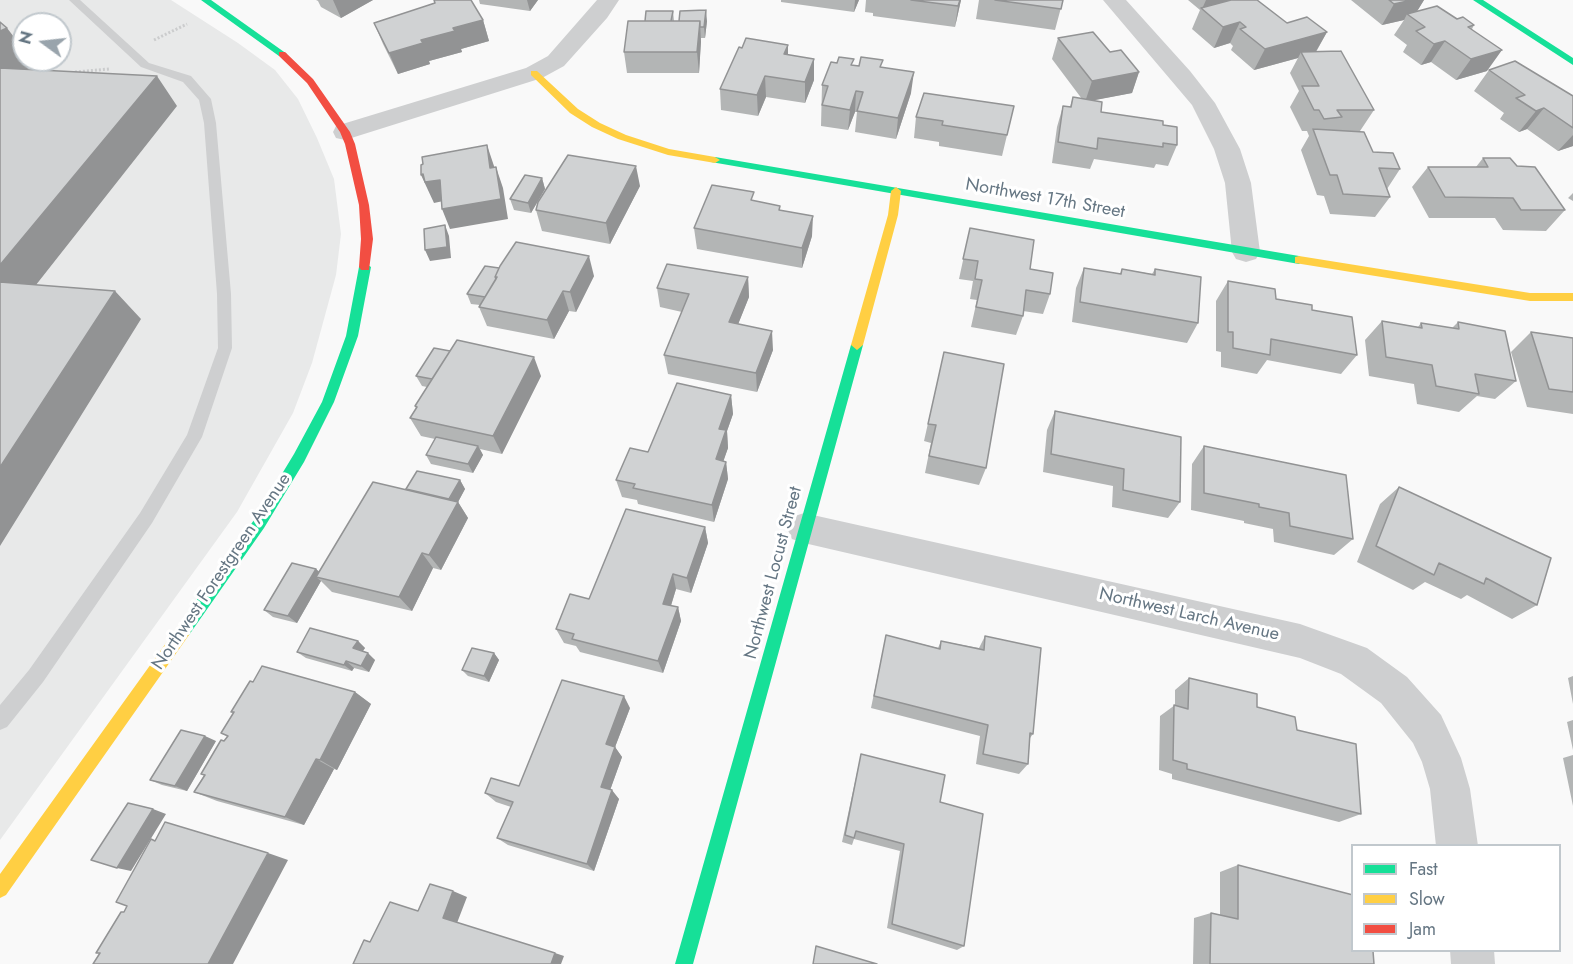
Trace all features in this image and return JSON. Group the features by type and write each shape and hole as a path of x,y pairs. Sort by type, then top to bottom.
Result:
{"street":[{"name":"Northwest Forestgreen Avenue","path":"0,889 259,524 299,458 328,402 352,336 364,276 366,248 364,205 345,132 310,81 288,58 204,0"},
{"path":"345,132 534,73 556,61 608,0"},
{"path":"1114,0 1203,103 1227,149 1238,183 1246,252"},
{"path":"1485,1 1573,62"},
{"name":"Northwest 17th Street","path":"534,73 573,111 596,125 622,137 668,152 1246,252 1530,297 1573,297"},
{"name":"Northwest Locust Street","path":"684,964 893,215 896,191"},
{"name":"Northwest Larch Avenue","path":"804,528 1300,641 1354,661 1394,690 1427,729 1441,758 1450,789 1457,844"}],"lane":[{"path":"0,720 36,676 146,518 194,437 225,348 219,226 210,123 205,99 187,79 145,65 74,0"}],"shaded area":[{"path":"0,0 171,0 275,70 298,99 317,138 334,179 341,234 336,275 312,363 293,413 237,512 0,840"}],"building":[{"path":"434,0 471,0 483,20 453,28 455,31 421,40 423,43 389,53 374,23 435,3"},
{"path":"911,0 960,0 958,6"},
{"path":"995,0 1063,0 1061,9"},
{"path":"1231,0 1257,0 1287,23 1307,17 1327,32 1265,49 1240,29 1246,27 1240,22 1223,27 1201,8"},
{"path":"1389,0 1412,0 1394,4"},
{"path":"1437,6 1457,19 1463,17 1474,25 1468,27 1502,50 1471,59 1445,41 1434,44 1416,31 1425,27 1407,14"},
{"path":"706,10 704,27 700,27 700,21 679,21 680,11"},
{"path":"646,11 673,11 671,21 645,21"},
{"path":"628,21 700,21 697,52 624,52"},
{"path":"0,22 7,28 0,31"},
{"path":"1093,32 1110,52 1121,50 1139,72 1092,81 1058,38"},
{"path":"746,38 788,45 784,54 814,59 805,82 765,76 757,95 720,89 739,47 742,48"},
{"path":"1341,51 1374,110 1337,110 1342,117 1324,119 1319,110 1314,110 1302,86 1319,86 1301,52"},
{"path":"839,57 854,59 851,65 859,66 861,57 883,60 880,67 914,72 898,118 857,111 863,92 856,91 850,110 822,105 828,86 822,85 831,62 837,63"},
{"path":"1515,61 1573,96 1573,128 1544,108 1536,111 1516,98 1525,95 1489,70"},
{"path":"0,68 12,69 12,72 72,72 157,76 0,265"},
{"path":"924,93 1014,106 1007,135 942,125 943,121 916,117"},
{"path":"1073,97 1102,102 1101,112 1163,121 1163,125 1177,127 1177,145 1163,143 1163,147 1098,138 1097,149 1058,142 1063,106 1071,107"},
{"path":"1313,129 1364,132 1373,152 1393,153 1400,169 1379,168 1390,197 1343,194 1337,175 1330,175"},
{"path":"487,145 490,168 496,167 501,199 442,209 440,180 425,182 423,174 421,175 422,157"},
{"path":"568,155 636,166 606,223 536,210 538,202"},
{"path":"1483,158 1510,158 1517,166 1535,167 1565,210 1521,210 1513,198 1445,197 1428,167 1488,167"},
{"path":"525,175 542,178 528,203 510,199"},
{"path":"712,185 754,192 751,200 780,206 779,210 813,216 802,248 694,228"},
{"path":"445,225 447,247 425,250 424,229"},
{"path":"970,228 1034,240 1030,269 1053,273 1050,294 1026,290 1023,316 976,307 982,280 975,279 978,261 963,259"},
{"path":"516,242 589,256 570,292 563,291 547,320 479,307 497,277 495,277 500,266"},
{"path":"667,264 748,277 729,322 772,331 756,373 664,355 689,294 657,288"},
{"path":"485,266 499,268 496,279 485,297 467,294"},
{"path":"1084,268 1121,274 1122,269 1155,275 1155,269 1201,277 1198,323 1080,302"},
{"path":"1228,281 1275,289 1276,299 1312,305 1312,310 1352,317 1357,355 1271,339 1270,355 1233,348 1233,332 1228,332"},
{"path":"0,282 115,291 0,467"},
{"path":"1382,321 1422,328 1421,323 1459,329 1458,322 1505,331 1516,381 1475,374 1479,394 1436,386 1432,365 1386,357"},
{"path":"1531,332 1573,338 1573,392 1549,389"},
{"path":"457,340 534,357 493,436 410,418 417,407 415,406"},
{"path":"434,348 450,351 432,379 416,376"},
{"path":"944,352 1004,364 986,468 929,456 936,425 928,424"},
{"path":"677,383 731,395 719,429 726,430 716,459 726,462 712,505 633,488 635,484 616,480 630,448 648,452"},
{"path":"1055,411 1181,437 1180,502 1123,490 1124,469 1051,454"},
{"path":"436,437 478,446 468,464 426,455"},
{"path":"1204,446 1346,475 1353,539 1290,526 1289,513 1259,507 1259,504 1204,493"},
{"path":"417,471 460,480 449,499 406,489"},
{"path":"373,482 458,502 429,555 422,553 399,597 316,577"},
{"path":"1399,487 1551,558 1537,605 1486,578 1484,584 1439,563 1434,575 1376,546"},
{"path":"626,509 705,527 687,578 673,574 663,604 678,607 658,661 572,639 574,634 556,629 570,594 589,599"},
{"path":"292,563 316,569 288,616 264,610"},
{"path":"310,628 358,641 353,648 368,653 361,666 346,661 344,665 297,652"},
{"path":"886,635 940,649 941,641 984,650 985,636 1041,648 1028,764 983,754 988,725 874,696"},
{"path":"472,648 494,653 484,676 462,670"},
{"path":"262,666 355,692 320,760 316,759 285,817 194,792 205,775 201,774 221,740 224,741 228,736 221,733 234,712 231,712"},
{"path":"1189,678 1257,694 1257,707 1295,717 1297,730 1356,744 1361,814 1187,769 1187,764 1173,760 1174,705 1188,709"},
{"path":"562,680 624,696 606,744 615,747 601,787 612,790 587,864 497,838 513,802 485,793 491,778 519,786"},
{"path":"181,730 205,736 175,786 150,780"},
{"path":"861,754 945,775 940,802 983,814 964,946 892,924 904,844 856,831 854,838 845,835"},
{"path":"128,803 153,809 117,868 91,860"},
{"path":"165,822 268,853 208,964 93,964 100,953 96,953 127,906 116,902 151,839 155,841"},
{"path":"1238,865 1351,894 1351,952 1373,952 1374,964 1210,964 1211,913 1238,919"},
{"path":"430,884 453,891 443,918 555,953 551,964 353,964 364,940 370,942 390,902 418,911"},
{"path":"816,946 877,964 813,964"}],"traffic: fast":[{"path":"205,0 282,54"},
{"path":"1477,0 1573,62"},
{"path":"715,160 1299,260"},
{"path":"184,630 259,524 299,458 328,402 352,336 365,267"},
{"path":"684,964 857,345"}],"traffic: slow":[{"path":"534,73 574,111 596,125 622,137 668,152 715,160"},
{"path":"857,345 893,215 896,191"},
{"path":"1299,260 1530,297 1573,297"},
{"path":"0,889 184,630"}],"traffic: jam":[{"path":"282,54 310,81 345,132 350,144 364,205 367,239 365,267"}]}
